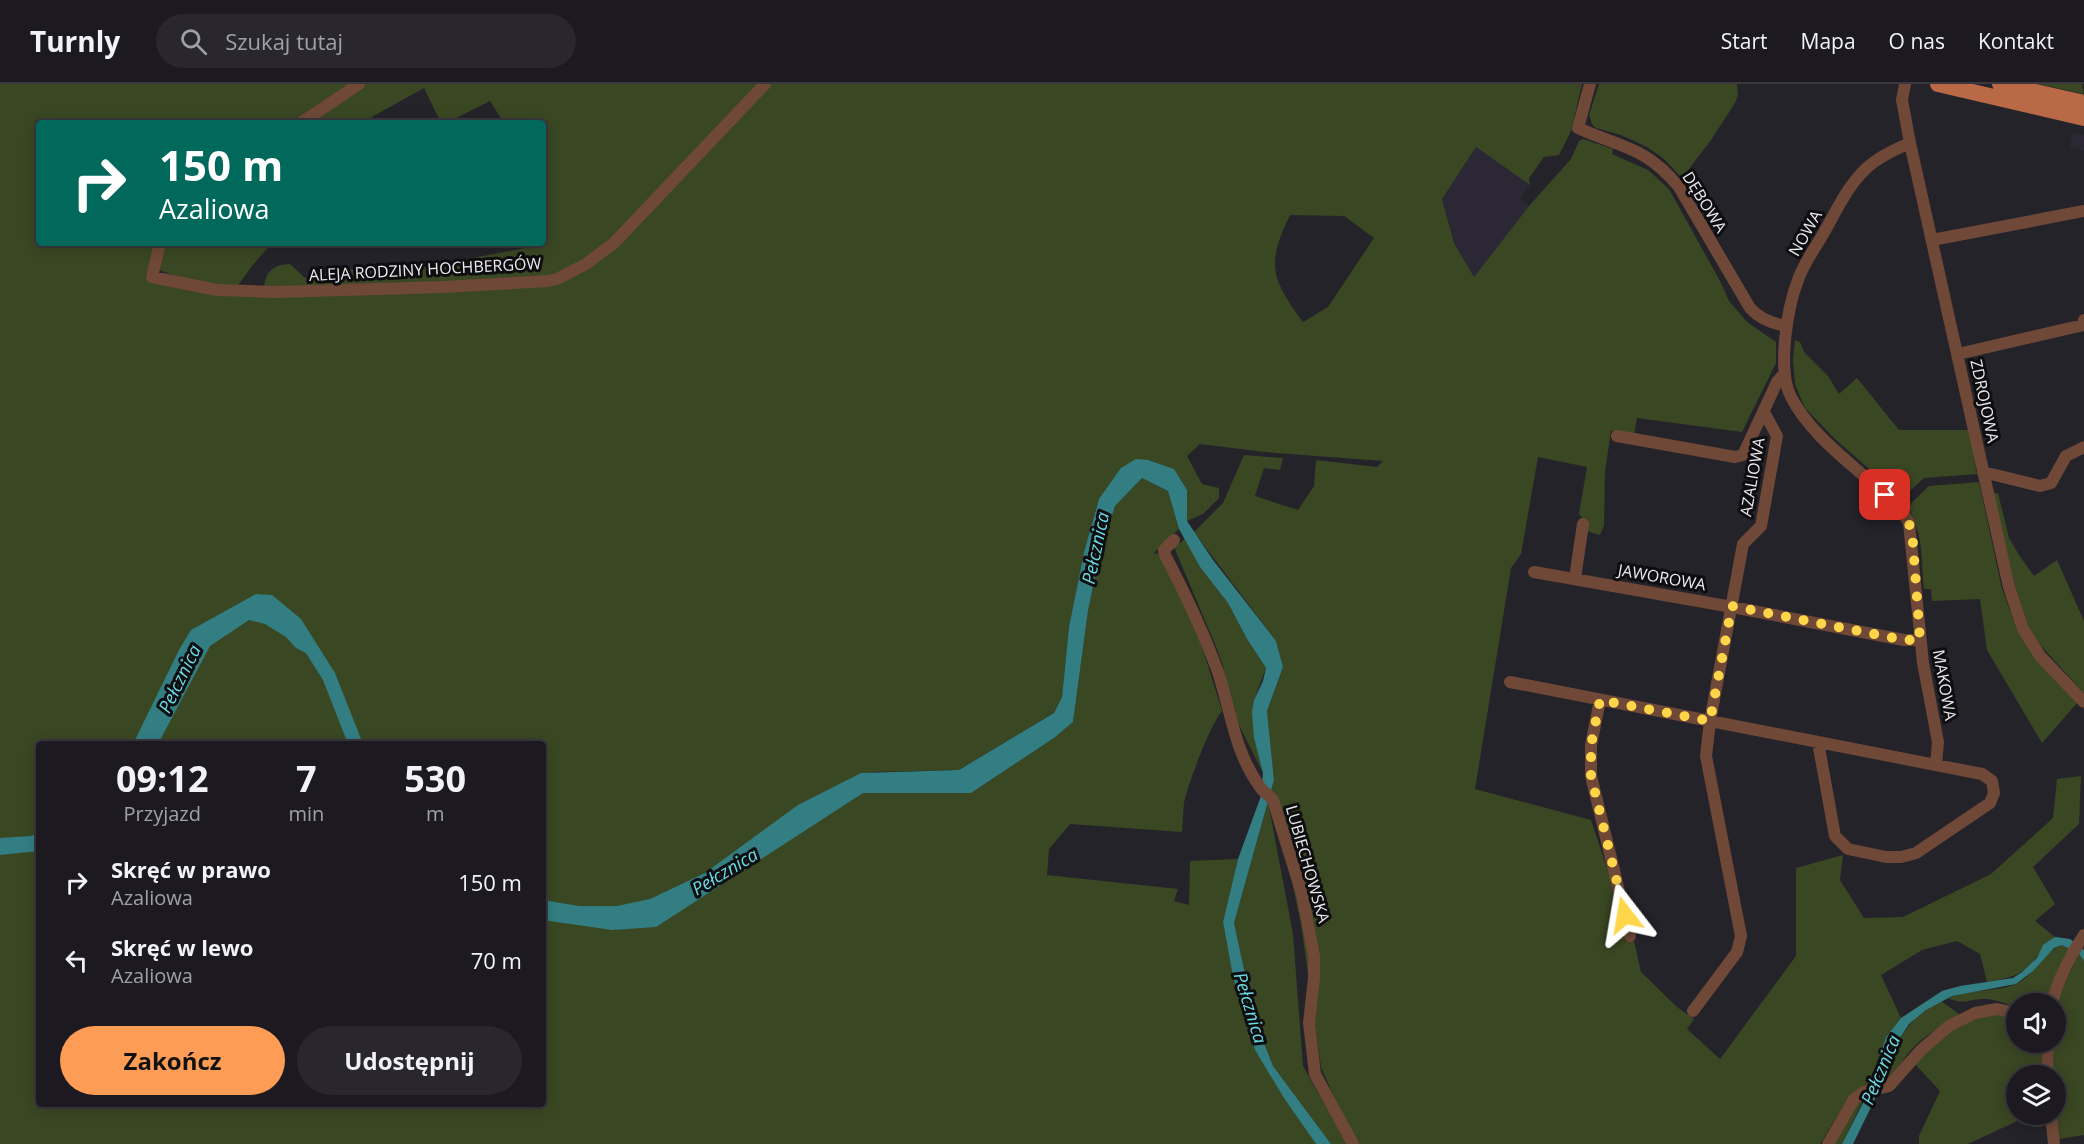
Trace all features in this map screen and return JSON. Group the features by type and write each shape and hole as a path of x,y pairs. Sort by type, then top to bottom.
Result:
{"main road":[{"path":"1938,84 2084,118"},
{"path":"2000,84 2084,103"}],"street":[{"path":"305,120 359,84"},
{"name":"ALEJA RODZINY HOCHBERGÓW","path":"159,246 152,277 217,290 287,292 444,287 557,279 586,264 614,243 765,84"},
{"name":"DĘBOWA","path":"1590,84 1578,128 1642,153 1670,175 1750,308 1756,315 1768,321 1788,326"},
{"name":"ZDROJOWA","path":"1905,84 1902,100 1910,143 2009,587 2023,629 2040,656 2084,702"},
{"name":"NOWA","path":"1785,372 1791,303 1798,280 1843,200 1861,174 1873,162 1910,143"},
{"path":"1932,240 2084,211"},
{"path":"1958,354 2082,325 2084,320"},
{"path":"1617,436 1736,457 1743,454 1777,382 1785,372"},
{"name":"MAKOWA","path":"1785,372 1790,395 1805,420 1825,442 1900,508 1909,523 1913,543 1920,640 1938,742 1936,764"},
{"name":"AZALIOWA","path":"1693,1011 1737,952 1741,936 1706,756 1710,721 1743,544 1761,526 1778,436 1764,412"},
{"path":"1983,472 2040,486 2051,483 2066,456 2084,447"},
{"path":"1575,578 1583,524"},
{"name":"LUBIECHOWSKA","path":"1174,540 1164,550 1165,555 1187,596 1204,635 1219,675 1234,733 1251,773 1260,789 1273,800 1302,894 1314,956 1309,1023 1315,1074 1353,1144"},
{"name":"JAWOROWA","path":"1534,572 1732,606 1904,640 1920,640"},
{"path":"1510,682 1936,764 1982,774 1992,781 1994,793 1990,803 1916,853 1901,857 1886,857 1848,849 1835,836 1818,742"},
{"path":"1600,700 1591,745 1591,776 1630,936"},
{"path":"2055,993 2083,937"},
{"path":"1828,1144 1854,1099 1864,1092 1889,1086 1921,1050 1949,1026 1975,1013 1996,1009 2006,1011"},
{"path":"2052,1125 2054,1144"}],"shaded area":[{"path":"2072,133 2084,135 2084,151 2070,147"},
{"path":"1476,147 1530,185 1520,199 1529,206 1474,277 1454,243 1442,199"}],"green space":[{"path":"0,84 1582,84 1571,131 1559,155 1544,157 1529,178 1530,185 1476,147 1442,199 1454,243 1474,277 1529,206 1571,159 1579,141 1583,139 1613,149 1612,154 1648,170 1669,189 1729,301 1747,322 1776,342 1776,363 1742,432 1637,418 1634,435 1611,431 1605,472 1604,525 1600,535 1587,531 1585,520 1579,514 1587,467 1538,457 1521,554 1511,568 1475,789 1591,820 1613,886 1625,941 1634,941 1641,972 1677,1007 1694,1019 1687,1029 1720,1059 1796,956 1796,868 1843,855 1840,880 1864,918 1903,917 1991,874 2053,818 2057,779 2081,776 2079,824 2033,867 2055,904 2035,921 2055,937 2026,969 2001,980 1987,982 1980,954 1957,941 1922,950 1881,975 1901,1018 1886,1037 1869,1086 1849,1096 1820,1144 1359,1144 1339,1109 1321,1067 1301,924 1271,790 1274,780 1267,711 1283,667 1276,641 1194,532 1223,503 1244,455 1283,458 1280,470 1264,468 1255,496 1298,510 1314,486 1316,460 1377,467 1383,461 1264,452 1200,444 1187,456 1202,484 1219,488 1219,498 1203,514 1187,521 1187,490 1173,469 1148,460 1099,499 1084,552 1069,627 1062,697 1054,713 959,770 869,772 971,793 1054,738 1073,722 1088,611 1099,556 1115,506 1142,478 1168,491 1179,529 1153,554 1160,553 1199,637 1222,711 1206,741 1190,783 1184,803 1182,832 1070,824 1049,849 1047,875 1178,889 1174,901 1189,905 1190,861 1238,859 1223,922 1233,977 1255,1050 1316,1144 0,1144","holes":["1290,215 1344,216 1374,238 1328,307 1303,322 1284,294 1276,271 1277,247"]},
{"path":"1599,84 1737,84 1738,95 1711,140 1682,178 1664,159 1647,147 1621,135 1596,128 1592,124 1589,115"},
{"path":"2038,84 2082,84 2084,94"},
{"path":"1795,340 1800,342 1804,352 1828,376 1839,394 1857,378 1899,430 1969,430 1977,474 1924,478 1902,498 1834,438 1805,408 1795,384 1793,360"},
{"path":"1979,482 2002,589 2018,632 2078,702 2042,743 1987,650 1980,599 1932,601 1931,589 1924,589 1919,536 1907,507 1929,486"},
{"path":"1993,493 1998,493 2009,538 2034,576 2057,560 2084,621 2084,693 2042,647 2029,629 2015,586"},
{"path":"1185,539 1200,567 1228,603 1266,668 1254,700 1254,738 1263,773 1232,711 1223,666 1217,649 1174,547"},
{"path":"1268,802 1293,934 1303,1066 1347,1144 1331,1144 1273,1066 1248,987 1234,923"},
{"path":"2062,945 2070,949 2054,993 2006,993 2006,1004 1987,999 1963,1002 1948,998 2016,984 2029,975 2055,948"},
{"path":"2079,954 2084,961 2084,1135 2059,1139 2058,1125 2066,1125 2066,1065 2053,1065 2054,1053 2066,1053 2066,993 2060,993"},
{"path":"1941,1001 1959,1014 1917,1044 1906,1056 1893,1077 1881,1085 1897,1046 1908,1027 1916,1018"},
{"path":"1997,1014 2006,1015 2006,1053 2042,1053 2041,1065 2006,1065 2006,1125 2009,1125 1968,1144 1919,1144 1919,1136 1940,1091 1915,1064 1950,1030 1974,1017"},
{"path":"1866,1094 1842,1144 1833,1144 1855,1103"}],"water":[{"name":"Pełcznica","path":"1136,459 1148,460 1174,469 1187,490 1187,521 1213,560 1276,641 1283,667 1267,711 1274,780 1234,923 1248,987 1273,1066 1331,1144 1316,1144 1284,1098 1255,1050 1233,977 1223,922 1238,859 1261,796 1263,773 1254,738 1252,712 1266,668 1228,603 1200,567 1179,529 1168,491 1142,478 1115,506 1099,557 1088,611 1073,722 1054,738 971,793 863,793 656,927 612,930 546,920 546,900 579,906 617,906 650,899 705,873 798,805 861,773 959,770 1054,713 1062,697 1069,627 1084,552 1099,499 1121,468"},
{"name":"Pełcznica","path":"256,594 272,595 301,619 335,673 362,741 347,741 323,680 306,653 265,624 249,620 210,646 160,741 134,741 191,630"},
{"path":"36,834 36,851 0,855 0,838"},
{"name":"Pełcznica","path":"2055,937 2070,939 2084,950 2084,961 2079,954 2062,945 2054,948 2033,971 2016,984 1952,996 1926,1010 1909,1024 1900,1038 1853,1144 1842,1144 1864,1101 1886,1037 1901,1018 1942,991 2013,978 2037,958 2043,945"}],"route":[{"path":"1625,915 1591,776 1591,745 1600,700 1710,721 1732,606 1904,640 1920,640 1913,543 1909,523 1900,508 1885,495"}]}
